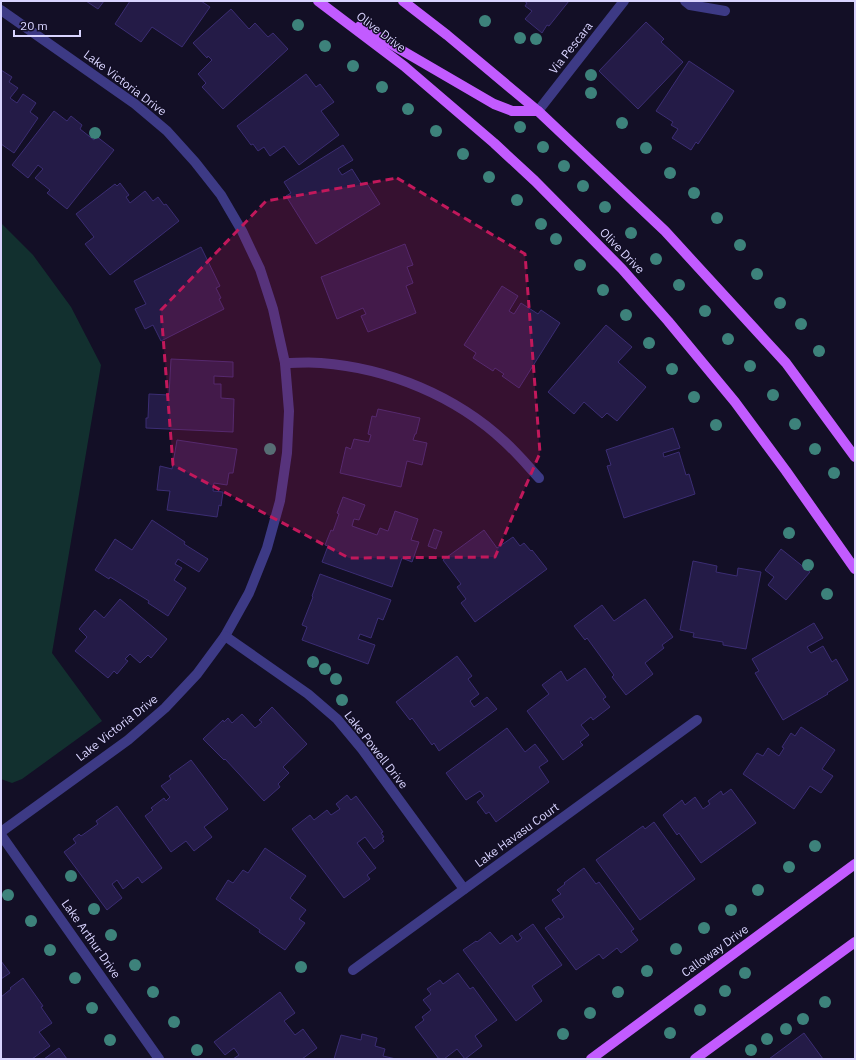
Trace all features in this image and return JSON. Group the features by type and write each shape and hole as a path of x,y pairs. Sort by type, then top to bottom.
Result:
{"main road":[{"path":"403,1 447,35 538,111 665,231 786,363 855,457"},
{"path":"320,2 494,104 512,111 538,111"},
{"name":"Olive Drive","path":"320,2 404,66 494,143 535,181 622,269 668,321 735,402 786,471 855,570"},
{"name":"Calloway Drive","path":"591,1059 855,864"},
{"path":"695,1059 855,942"}],"street":[{"name":"Via Pescara","path":"538,111 624,1"},
{"path":"685,1 690,5 725,10"},
{"name":"Lake Victoria Drive","path":"1,10 135,104 167,131 196,162 221,195 242,231 260,269 273,308 285,363 289,418 288,453 280,501 267,548 249,593 225,636 197,674 165,708 128,740 1,832"},
{"path":"285,363 322,363 363,369 403,380 437,395 473,416 505,442 538,478"},
{"name":"Lake Powell Drive","path":"225,636 308,694 337,719 362,748 464,889"},
{"name":"Lake Havasu Court","path":"353,970 697,720"},
{"name":"Lake Arthur Drive","path":"1,835 159,1059"}],"highlighted area":[{"path":"397,178 525,254 540,453 495,557 349,558 173,465 161,310 266,201"}],"green space":[{"path":"1,223 33,255 71,307 101,365 52,653 102,721 22,779 12,783 1,779"}],"building":[{"path":"86,1 104,1 98,9"},
{"path":"130,1 201,1 210,7 182,47 152,27 141,42 115,24"},
{"path":"524,1 569,1 549,26 547,25 542,33 525,19 532,11 525,6 527,3"},
{"path":"231,9 249,29 255,23 268,37 273,33 288,49 223,109 202,87 206,83 198,74 212,60 208,56 207,58 193,43"},
{"path":"646,22 664,39 661,42 683,62 638,109 599,71"},
{"path":"689,61 734,91 698,144 696,142 691,150 672,138 678,129 671,125 673,122 656,111"},
{"path":"1,70 12,77 9,82 18,88 10,98 17,103 23,94 36,103 30,112 38,118 14,153 1,144"},
{"path":"306,74 316,87 320,84 334,102 321,111 339,135 299,165 284,146 270,156 264,147 258,151 253,144 251,145 237,126"},
{"path":"54,111 67,121 71,116 82,125 80,129 94,140 96,136 114,150 67,209 47,193 50,190 35,178 43,169 38,165 28,178 12,165"},
{"path":"343,145 353,160 338,169 342,175 352,169 362,185 366,182 380,204 316,244 286,196 291,193 284,182"},
{"path":"120,183 129,195 126,197 130,203 145,191 153,201 158,197 164,205 166,204 179,221 110,275 85,244 94,237 76,214 115,184 117,186"},
{"path":"405,244 413,265 407,267 413,283 406,286 416,313 368,332 361,316 366,314 363,308 337,319 321,277"},
{"path":"201,247 220,286 216,288 224,309 161,341 153,325 145,329 135,309 146,304 134,281"},
{"path":"502,286 518,296 509,311 514,314 521,303 538,314 541,310 560,323 519,388 502,376 504,374 495,368 493,371 473,358 476,353 464,345"},
{"path":"606,325 632,347 618,362 646,387 617,421 607,413 602,418 584,402 574,414 548,392"},
{"path":"171,359 233,362 233,377 214,376 214,384 221,384 221,398 234,399 233,432 146,428 149,394 169,395"},
{"path":"378,409 420,418 413,440 427,443 422,465 407,461 401,487 340,473 346,447 351,449 354,439 369,442 371,435 368,434 372,416 376,417"},
{"path":"673,428 680,448 663,453 664,457 679,452 686,475 689,474 695,494 624,518 607,466 611,465 606,450"},
{"path":"177,440 237,449 233,473 229,473 227,485 214,483 213,491 223,492 221,506 219,505 217,517 167,510 170,491 157,490 160,466 172,469"},
{"path":"343,497 365,505 359,520 354,519 352,526 377,535 380,528 388,531 395,511 418,519 411,540 419,542 412,562 402,558 392,587 322,562 328,546 325,545 331,530 333,531 339,514 337,513"},
{"path":"152,520 185,542 184,544 208,559 199,572 178,559 175,564 182,568 174,580 186,588 168,616 148,603 149,601 110,577 109,579 95,570 115,539 132,550"},
{"path":"434,529 442,532 436,549 428,546"},
{"path":"484,530 497,548 513,537 520,546 524,543 531,551 532,550 547,569 475,622 461,603 466,599 457,587 461,584 443,560"},
{"path":"781,549 810,572 786,600 768,585 774,577 765,570"},
{"path":"693,561 717,566 716,572 737,576 738,568 761,572 746,649 723,645 723,642 693,637 694,633 680,630"},
{"path":"320,574 391,600 383,620 378,618 371,638 360,634 358,639 375,645 368,664 302,640 307,627 302,625"},
{"path":"120,599 167,639 151,658 148,655 140,663 130,654 125,659 128,661 117,674 114,671 108,678 75,651 87,637 79,629 95,610 104,618"},
{"path":"645,599 673,637 662,645 664,648 645,663 653,674 626,695 612,677 614,675 587,638 585,640 574,626 602,605 614,621"},
{"path":"814,623 823,638 807,647 811,653 823,646 832,662 836,659 848,680 827,693 828,694 783,720 755,673 759,671 752,659"},
{"path":"457,656 472,676 468,679 479,694 470,701 474,707 487,697 497,709 439,751 434,743 432,745 412,718 410,720 396,702"},
{"path":"585,668 606,697 603,699 610,707 593,720 591,717 581,725 589,735 580,742 583,745 563,760 527,711 549,694 542,685 561,671 567,681"},
{"path":"272,707 307,744 283,767 289,773 278,784 280,787 264,801 225,759 224,760 203,739 223,720 224,722 228,718 232,723 242,714 255,728 262,722 259,720"},
{"path":"801,727 835,750 822,769 833,776 821,793 810,786 794,809 743,774 757,753 763,756 768,748 779,756 784,748 782,747 791,733 795,736"},
{"path":"507,728 525,752 535,744 548,761 539,767 549,782 496,822 489,812 486,814 477,802 484,796 480,791 466,800 446,773"},
{"path":"191,760 228,809 204,827 212,837 194,851 186,841 171,852 145,816 153,810 151,808 164,798 166,801 170,797 161,786 171,779 169,776"},
{"path":"731,789 756,823 701,863 679,833 677,835 663,815 682,800 685,805 695,797 703,809 710,804 708,801 721,791 723,795"},
{"path":"347,795 351,800 356,796 383,832 381,833 384,837 382,838 384,841 374,849 365,837 357,843 376,868 367,875 370,879 344,898 292,829 310,815 314,820 327,810 331,815 340,809 336,804"},
{"path":"117,806 162,868 142,883 138,877 123,889 117,880 112,884 122,898 107,910 64,852 76,843 73,839 79,834 81,836 98,824 96,821"},
{"path":"654,822 695,879 640,920 596,860 643,826 645,829"},
{"path":"265,848 306,876 290,898 306,910 299,919 305,923 285,950 259,932 260,930 216,899 228,880 233,883 243,870 248,873"},
{"path":"584,868 596,884 599,882 634,929 631,931 638,940 621,953 617,948 603,959 599,954 576,970 545,928 559,918 560,920 564,917 552,900 561,894 557,890"},
{"path":"533,924 562,965 532,986 542,1001 516,1021 463,950 490,932 500,944 512,935 517,942 522,938 519,934"},
{"path":"1,961 10,973 1,979"},
{"path":"458,973 470,989 473,987 497,1020 475,1036 482,1046 465,1059 457,1049 444,1059 439,1059 415,1027 424,1020 422,1017 431,1010 423,1000 431,994 427,989 440,980 443,984"},
{"path":"23,978 43,1006 41,1007 52,1023 39,1032 50,1046 32,1059 1,1059 1,997"},
{"path":"280,992 295,1013 284,1021 295,1035 303,1029 317,1048 302,1059 233,1059 239,1055 234,1048 225,1055 214,1042"},
{"path":"804,1033 823,1059 769,1059"},
{"path":"362,1034 377,1038 375,1046 385,1049 383,1056 396,1059 334,1059 341,1035 361,1040"},
{"path":"59,1048 67,1059 44,1059"}]}
